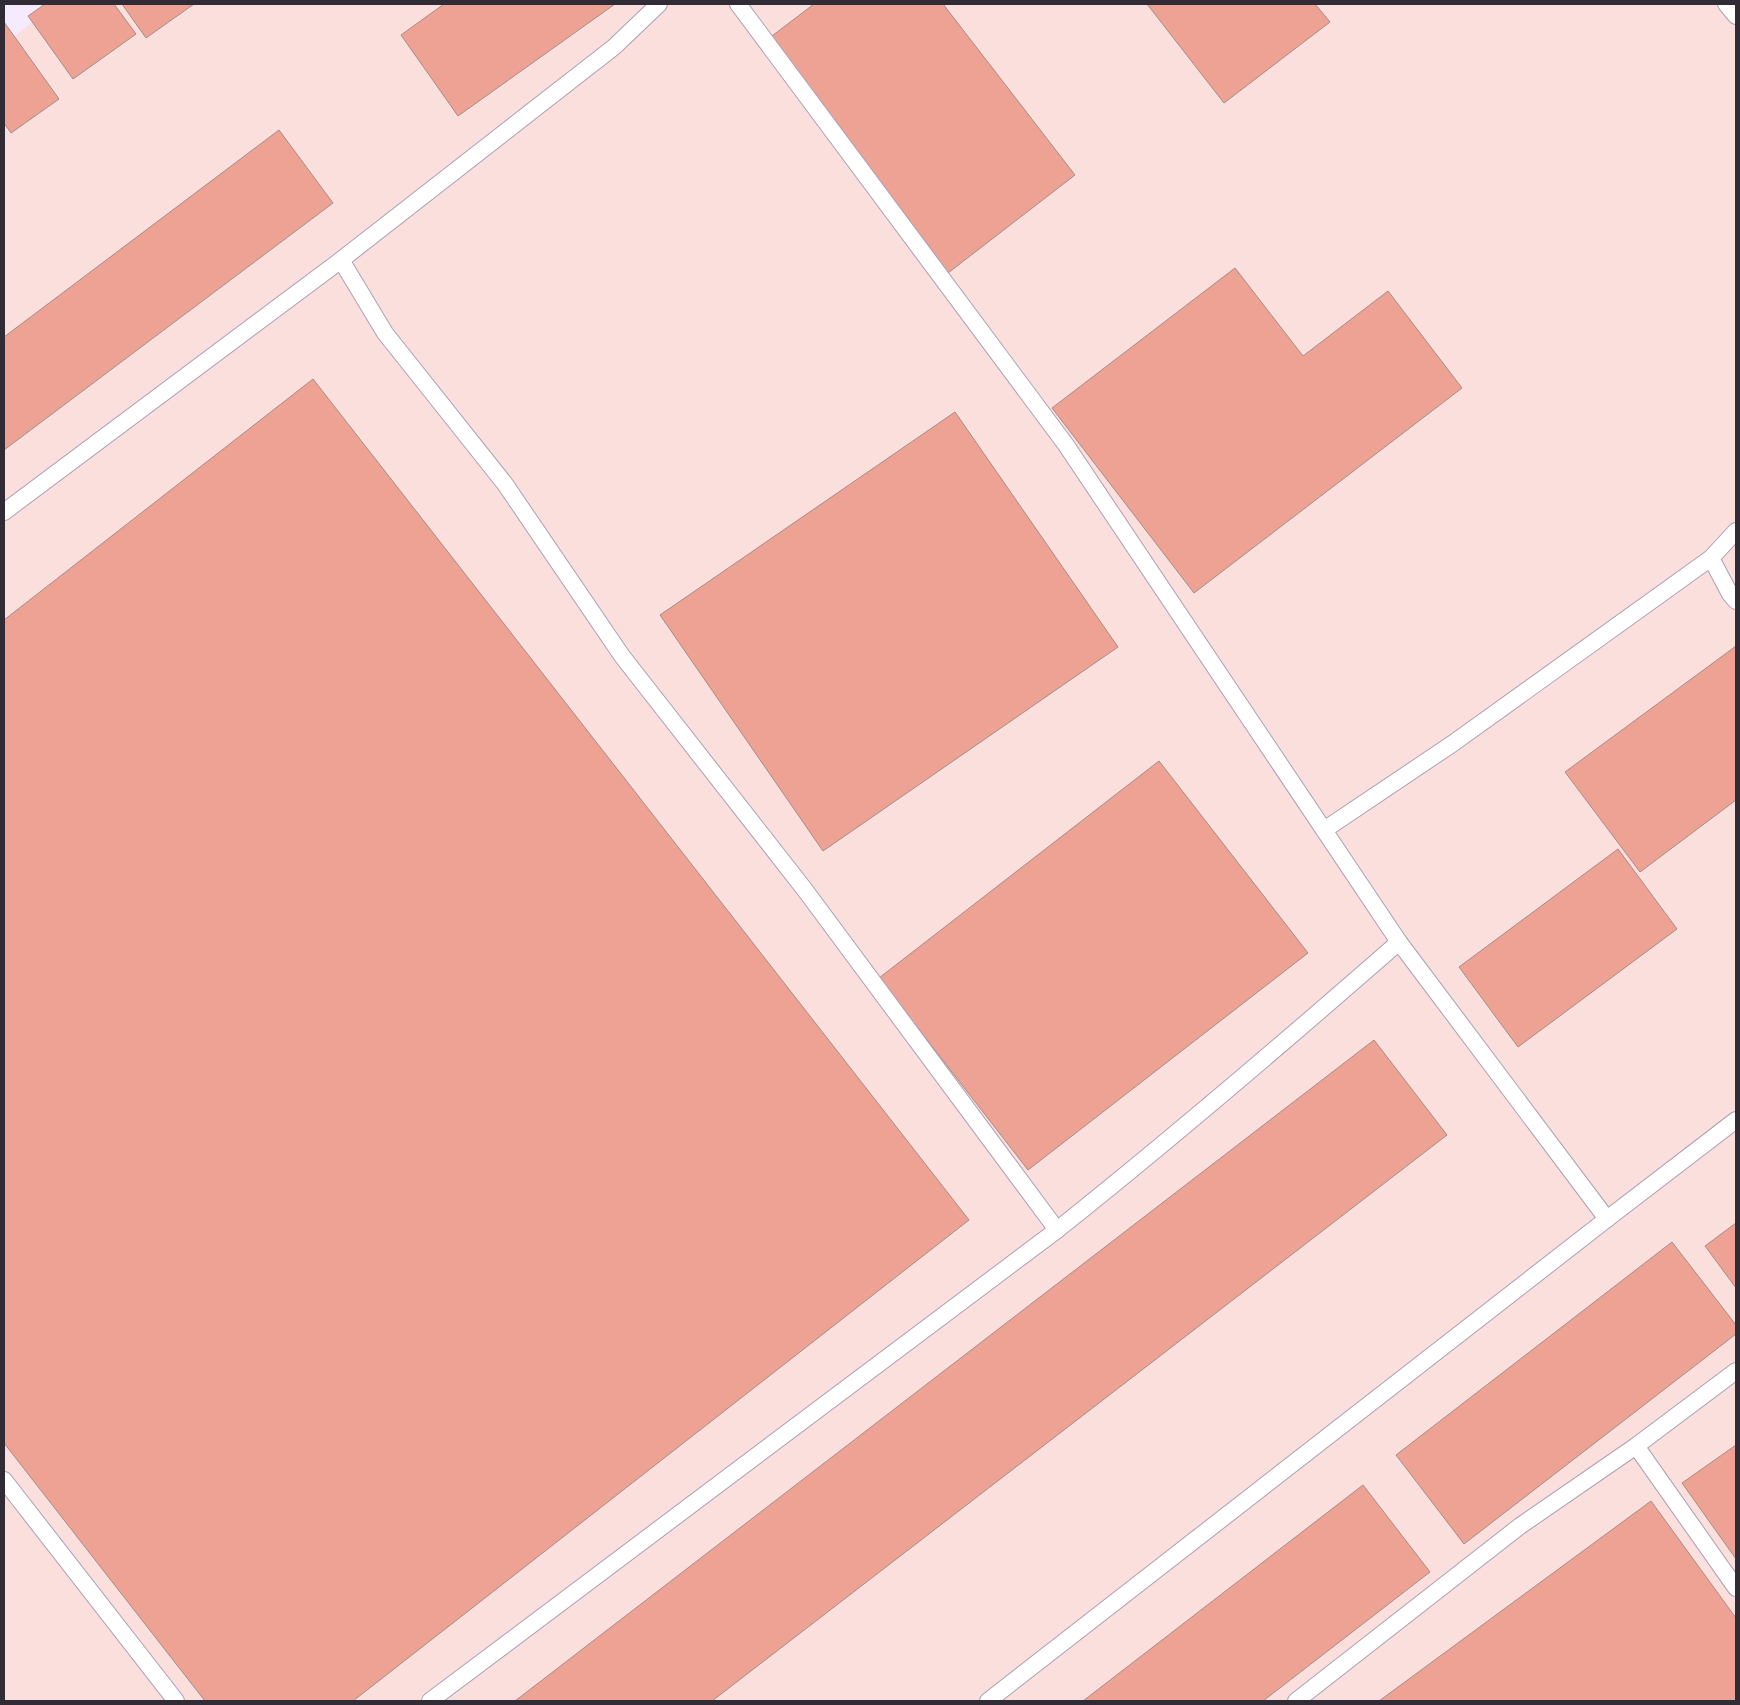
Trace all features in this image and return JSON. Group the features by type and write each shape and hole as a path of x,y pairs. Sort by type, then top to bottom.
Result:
{"lane":[{"path":"4,512 341,260 614,48 659,4"},
{"path":"738,4 1066,445 1399,942 1606,1219"},
{"path":"1726,4 1736,16"},
{"path":"341,260 385,333 505,484 622,656 805,890 1057,1230"},
{"path":"1324,830 1452,744 1710,558 1736,531"},
{"path":"1710,558 1730,594 1736,601"},
{"path":"430,1701 1057,1230 1127,1175 1306,1024 1399,942"},
{"path":"988,1701 1606,1219 1736,1120"},
{"path":"1296,1701 1520,1526 1636,1446 1736,1371"},
{"path":"1636,1446 1736,1588"},
{"path":"4,1480 176,1701"}],"shaded area":[{"path":"54,4 1736,4 1736,1701 4,1701 4,45"}],"building":[{"path":"45,4 114,4 136,34 73,79 28,16"},
{"path":"122,4 194,4 146,38"},
{"path":"444,4 615,4 458,116 401,35"},
{"path":"814,4 943,4 1075,175 948,273 768,39"},
{"path":"1147,4 1315,4 1330,22 1224,103"},
{"path":"4,22 59,99 11,133 4,123"},
{"path":"279,130 333,203 4,450 4,337"},
{"path":"1235,268 1303,356 1388,291 1462,388 1194,593 1052,408"},
{"path":"313,379 969,1220 353,1701 205,1701 4,1443 4,620"},
{"path":"955,412 1118,647 823,851 660,615"},
{"path":"1736,646 1736,800 1640,872 1565,772"},
{"path":"1159,761 1308,953 1028,1170 879,978"},
{"path":"1618,849 1677,929 1518,1047 1459,967"},
{"path":"1374,1040 1447,1135 712,1701 515,1701"},
{"path":"1736,1223 1736,1288 1705,1246"},
{"path":"1672,1242 1736,1325 1736,1334 1464,1544 1396,1455"},
{"path":"1736,1445 1736,1559 1682,1483"},
{"path":"1363,1485 1430,1572 1263,1701 1083,1701"},
{"path":"1651,1501 1736,1618 1736,1701 1379,1701"}]}
